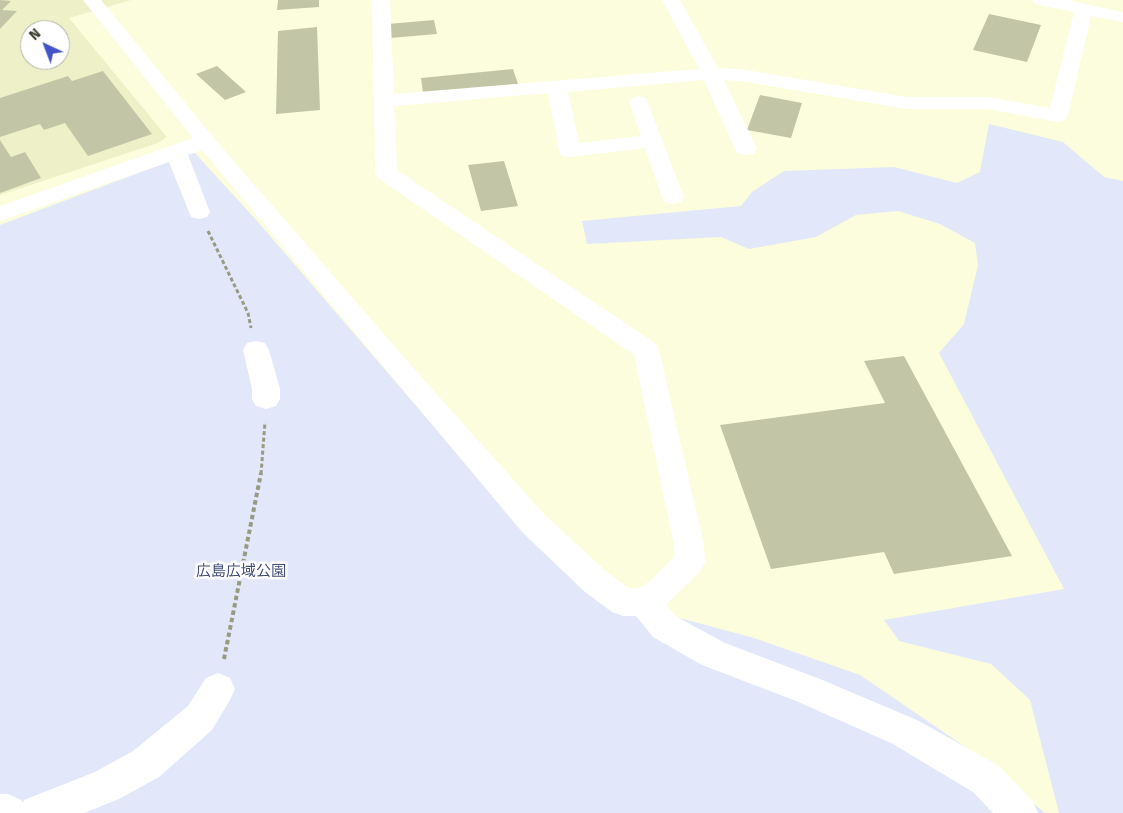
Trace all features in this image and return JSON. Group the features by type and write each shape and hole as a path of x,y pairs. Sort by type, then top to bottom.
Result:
{"street":[{"path":"92,0 206,140 407,378 534,524 596,582 623,602 644,602 661,591 689,563 689,545 646,350 386,173 380,0"},
{"path":"671,0 711,74 746,149"},
{"path":"1041,0 1123,17"},
{"path":"384,101 711,74 740,75 906,103 988,103 1058,116 1084,9"},
{"path":"556,87 570,151 652,141"},
{"path":"638,102 673,198"},
{"path":"0,214 206,140"},
{"path":"176,152 199,212"},
{"path":"256,350 266,389 266,399"},
{"path":"644,602 665,627 714,654 808,690 905,732 986,779 1019,813"},
{"path":"37,813 106,786 146,764 200,718 218,688"},
{"path":"0,812 8,813"}],"path":[{"path":"199,212 248,314 256,350"},
{"path":"218,688 263,462 266,399"}],"shaded area":[{"path":"0,0 131,0 69,18 167,137 158,143 0,195"}],"green space":[{"path":"989,124 1063,142 1104,177 1123,181 1123,813 1059,813 1030,700 991,664 899,641 884,620 1064,589 939,353 964,324 978,265 975,243 940,224 898,211 856,215 816,237 749,249 721,237 587,244 582,221 741,206 752,192 784,171 894,167 957,183 980,172"},
{"name":"広島広域公園","path":"194,152 258,222 468,466 577,584 676,617 754,638 860,675 964,746 1045,813 0,813 0,225"}],"building":[{"path":"0,0 11,1 2,10 17,11 0,29"},
{"path":"278,0 319,0 319,7 277,10"},
{"path":"989,14 1041,25 1027,62 973,50"},
{"path":"434,20 437,34 390,38 388,24"},
{"path":"317,27 320,110 276,114 278,31"},
{"path":"217,66 246,92 225,100 196,74"},
{"path":"513,69 518,84 423,93 421,78"},
{"path":"103,71 152,134 88,156 65,123 44,130 40,124 0,137 0,98 68,76 72,81"},
{"path":"760,95 802,103 791,138 747,130"},
{"path":"0,140 11,157 25,152 41,178 0,193"},
{"path":"504,161 518,206 481,211 468,165"},
{"path":"904,356 1012,556 894,574 884,552 771,569 720,425 885,403 864,361"}]}
